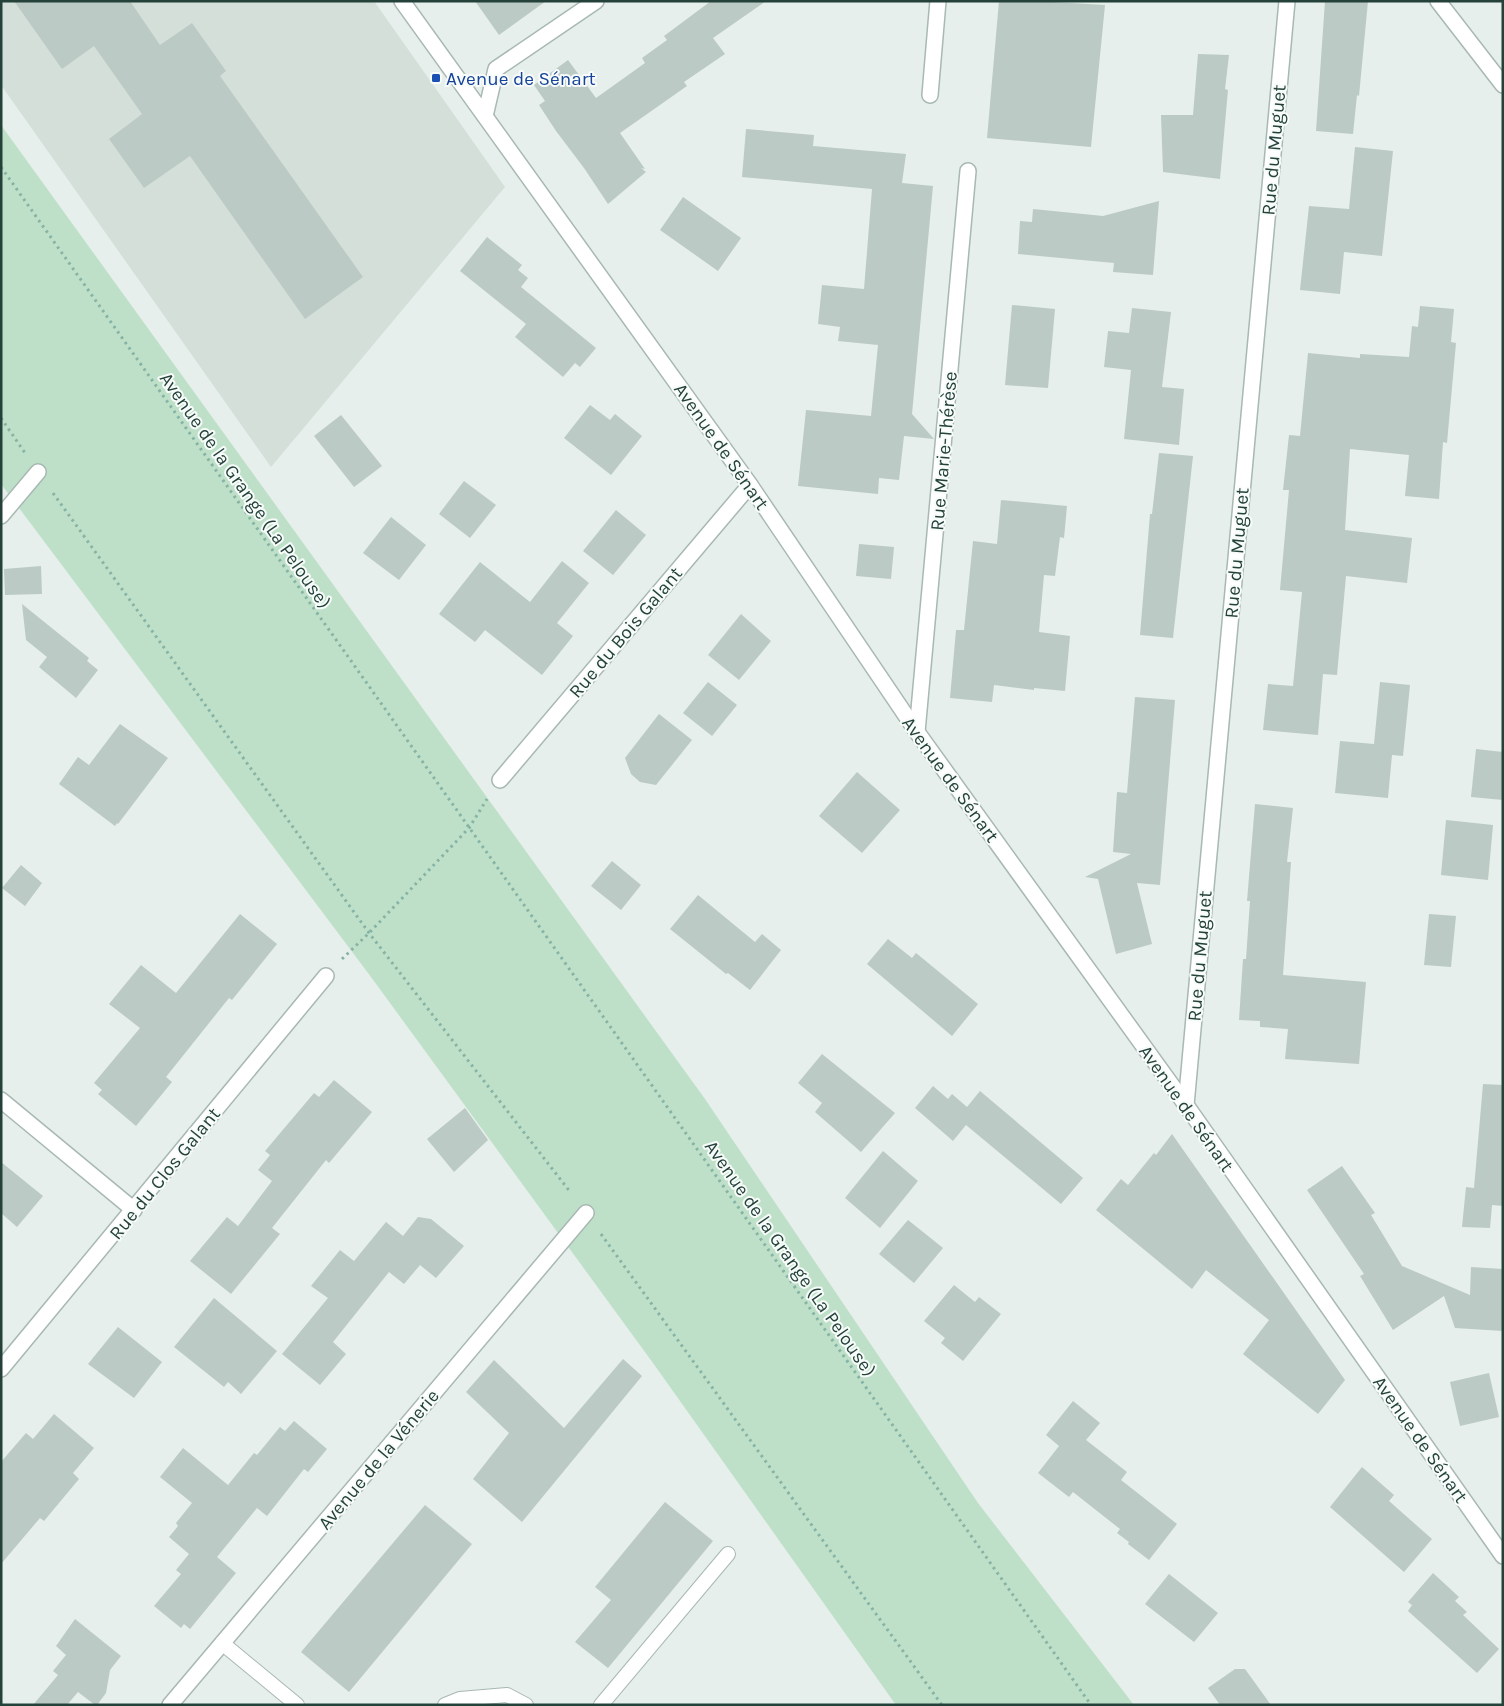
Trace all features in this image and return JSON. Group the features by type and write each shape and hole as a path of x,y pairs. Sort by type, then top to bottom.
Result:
{"street":[{"name":"Avenue de Sénart","path":"402,1 750,485 917,732 1186,1105 1503,1556"},
{"path":"485,116 496,69 596,1"},
{"path":"930,95 938,1"},
{"name":"Rue du Muguet","path":"1186,1105 1287,1"},
{"path":"1438,1 1503,85"},
{"name":"Rue Marie-Thérèse","path":"917,732 968,171"},
{"path":"1,516 38,472"},
{"name":"Rue du Bois Galant","path":"496,786 750,485"},
{"name":"Rue du Clos Galant","path":"1,1369 326,976"},
{"path":"1,1100 134,1210"},
{"name":"Avenue de la Vénerie","path":"170,1705 586,1213"}],"lane":[{"path":"601,1705 728,1554"},
{"path":"222,1643 297,1705"},
{"path":"445,1705 460,1699 507,1695 526,1705"}],"path":[{"name":"Avenue de la Grange (La Pelouse)","path":"1,167 1091,1705"},
{"path":"1,418 369,933 586,1213 942,1705"},
{"path":"340,960 369,933 469,828 496,786"}],"shaded area":[{"path":"1,1 374,1 505,187 271,467 1,85"}],"green space":[{"path":"1,125 705,1099 978,1503 1134,1705 896,1705 653,1363 371,977 1,484"}],"building":[{"path":"14,1 130,1 160,45 192,23 226,71 220,76 363,277 305,319 190,156 144,188 109,139 142,114 94,46 62,69"},
{"path":"475,1 546,1 499,35"},
{"path":"711,1 766,1 713,38 725,54 684,82 687,86 620,133 645,169 641,168 646,172 608,204 539,105 545,101 534,85 568,60 596,98 645,63 642,58 667,40 664,36"},
{"path":"999,1 1105,5 1091,147 987,138"},
{"path":"1325,1 1368,1 1359,96 1357,95 1353,134 1316,131"},
{"path":"1198,54 1229,55 1225,89 1228,90 1220,179 1163,172 1161,115 1193,115"},
{"path":"746,129 814,135 813,146 906,154 902,183 933,186 912,414 934,439 904,436 899,480 879,478 878,494 798,486 806,410 871,416 878,345 838,341 840,327 818,324 822,285 864,289 872,189 742,177"},
{"path":"1355,147 1393,151 1382,256 1344,252 1340,294 1300,290 1309,206 1349,209"},
{"path":"683,197 741,238 718,271 660,230"},
{"path":"1159,201 1153,275 1113,272 1114,263 1018,254 1020,221 1032,222 1033,209 1103,216"},
{"path":"487,237 522,265 518,270 528,278 521,287 596,348 580,367 575,363 563,377 515,337 526,324 460,271"},
{"path":"1012,305 1055,309 1048,388 1005,385"},
{"path":"1420,306 1454,309 1451,342 1456,343 1447,443 1443,442 1439,499 1405,496 1409,455 1350,449 1345,530 1412,538 1407,583 1346,576 1337,675 1323,674 1318,735 1263,730 1268,684 1293,686 1302,592 1280,590 1289,490 1283,490 1289,435 1300,436 1308,353 1360,358 1360,354 1409,357 1412,326 1418,327"},
{"path":"1132,308 1171,312 1162,387 1184,389 1179,445 1124,439 1131,370 1104,367 1108,331 1129,333"},
{"path":"590,405 610,420 615,414 642,436 611,475 564,438"},
{"path":"341,415 382,466 354,487 314,436"},
{"path":"1159,453 1193,456 1173,638 1140,635 1150,514 1152,514"},
{"path":"464,481 496,505 470,538 439,514"},
{"path":"1001,500 1067,506 1064,538 1060,537 1055,576 1044,575 1039,632 1070,636 1065,691 1034,688 1034,690 994,685 992,702 950,698 956,630 964,630 973,541 997,544"},
{"path":"616,510 646,535 613,575 583,551"},
{"path":"391,517 426,545 399,580 363,553"},
{"path":"859,544 894,547 891,579 856,576"},
{"path":"562,561 589,583 557,623 573,636 542,675 485,630 475,642 439,614 480,562 530,602"},
{"path":"41,566 42,594 5,595 4,569"},
{"path":"22,604 89,658 87,661 98,670 76,698 39,667 47,657 26,640"},
{"path":"741,614 771,641 739,680 708,655"},
{"path":"708,682 737,705 712,736 683,713"},
{"path":"1380,682 1410,685 1403,756 1392,755 1388,798 1335,793 1340,741 1374,744"},
{"path":"1135,697 1175,700 1160,885 1137,883 1152,944 1116,954 1098,879 1085,877 1131,854 1113,852 1117,792 1127,793"},
{"path":"659,714 692,740 656,785 640,782 631,774 625,758"},
{"path":"120,724 168,758 115,826 59,784 78,757 89,765"},
{"path":"1476,749 1503,752 1503,800 1471,797"},
{"path":"857,772 900,810 862,853 819,816"},
{"path":"1255,804 1293,808 1287,862 1291,862 1283,975 1366,982 1359,1064 1285,1059 1288,1029 1260,1027 1260,1021 1239,1020 1243,959 1246,959 1250,901 1247,901"},
{"path":"1446,820 1493,825 1488,880 1441,875"},
{"path":"612,861 641,885 621,910 591,886"},
{"path":"21,865 42,883 25,906 2,888"},
{"path":"698,895 755,942 762,934 781,950 750,990 728,973 726,974 670,929"},
{"path":"240,914 277,944 232,1000 229,998 166,1077 172,1082 136,1126 98,1094 102,1090 94,1083 140,1028 109,1004 141,965 176,993"},
{"path":"1429,914 1456,916 1451,967 1424,965"},
{"path":"888,939 912,958 916,953 978,1004 952,1036 867,964"},
{"path":"822,1054 895,1113 861,1152 815,1112 822,1103 798,1083"},
{"path":"334,1080 372,1112 329,1163 326,1160 272,1228 280,1234 231,1294 190,1261 227,1217 238,1226 272,1181 258,1170 270,1155 265,1151 314,1093 319,1097"},
{"path":"1483,1084 1503,1085 1503,1206 1492,1205 1490,1228 1462,1227 1466,1187 1474,1188"},
{"path":"933,1086 948,1099 952,1094 967,1107 980,1091 1083,1178 1061,1204 966,1125 953,1141 915,1108"},
{"path":"465,1108 488,1140 454,1172 427,1139"},
{"path":"1172,1134 1345,1380 1318,1414 1243,1354 1269,1320 1206,1270 1192,1289 1096,1210 1121,1179 1128,1185 1154,1153 1156,1155"},
{"path":"883,1151 918,1181 880,1228 845,1198"},
{"path":"1,1162 43,1196 17,1227 1,1213"},
{"path":"1342,1166 1375,1213 1371,1215 1402,1266 1470,1295 1471,1267 1503,1269 1503,1331 1455,1328 1444,1296 1393,1330 1360,1276 1364,1274 1307,1190"},
{"path":"418,1217 431,1219 464,1246 436,1278 420,1265 404,1284 389,1272 333,1342 346,1354 320,1385 282,1354 328,1298 311,1286 340,1250 354,1261 386,1222 403,1236"},
{"path":"908,1220 943,1248 914,1283 879,1254"},
{"path":"954,1285 975,1302 979,1297 1001,1314 963,1361 941,1343 945,1338 924,1321"},
{"path":"214,1298 277,1351 241,1394 228,1382 224,1387 174,1347"},
{"path":"118,1327 162,1362 134,1398 88,1364"},
{"path":"623,1359 642,1376 522,1522 473,1479 509,1433 466,1392 494,1360 564,1428"},
{"path":"1489,1373 1499,1417 1460,1426 1450,1382"},
{"path":"1073,1401 1100,1423 1086,1440 1127,1472 1121,1480 1177,1524 1149,1560 1117,1533 1120,1529 1073,1492 1069,1497 1038,1473 1059,1446 1046,1435"},
{"path":"54,1414 94,1448 73,1473 79,1479 44,1521 40,1518 1,1564 1,1462 26,1433 33,1439"},
{"path":"294,1421 327,1449 308,1472 304,1469 267,1516 257,1508 217,1557 236,1573 190,1629 184,1624 181,1628 154,1606 181,1574 176,1570 189,1554 169,1537 178,1526 176,1523 192,1503 160,1477 183,1448 228,1485 254,1453 257,1455 280,1427 285,1431"},
{"path":"1362,1467 1394,1495 1389,1501 1432,1539 1404,1572 1330,1507"},
{"path":"665,1502 713,1541 608,1668 575,1642 611,1600 595,1587"},
{"path":"425,1505 472,1544 349,1692 301,1652"},
{"path":"1433,1573 1459,1597 1455,1601 1467,1612 1463,1615 1499,1649 1477,1673 1408,1611 1412,1605 1408,1602"},
{"path":"1169,1574 1218,1613 1194,1642 1145,1604"},
{"path":"75,1619 121,1656 110,1670 106,1693 97,1705 78,1692 67,1705 33,1705 58,1675 53,1671 66,1655 56,1646"},
{"path":"1235,1669 1245,1669 1271,1705 1220,1705 1208,1688"}],"place":[{"name":"Avenue de Sénart","path":"436,78"}]}
